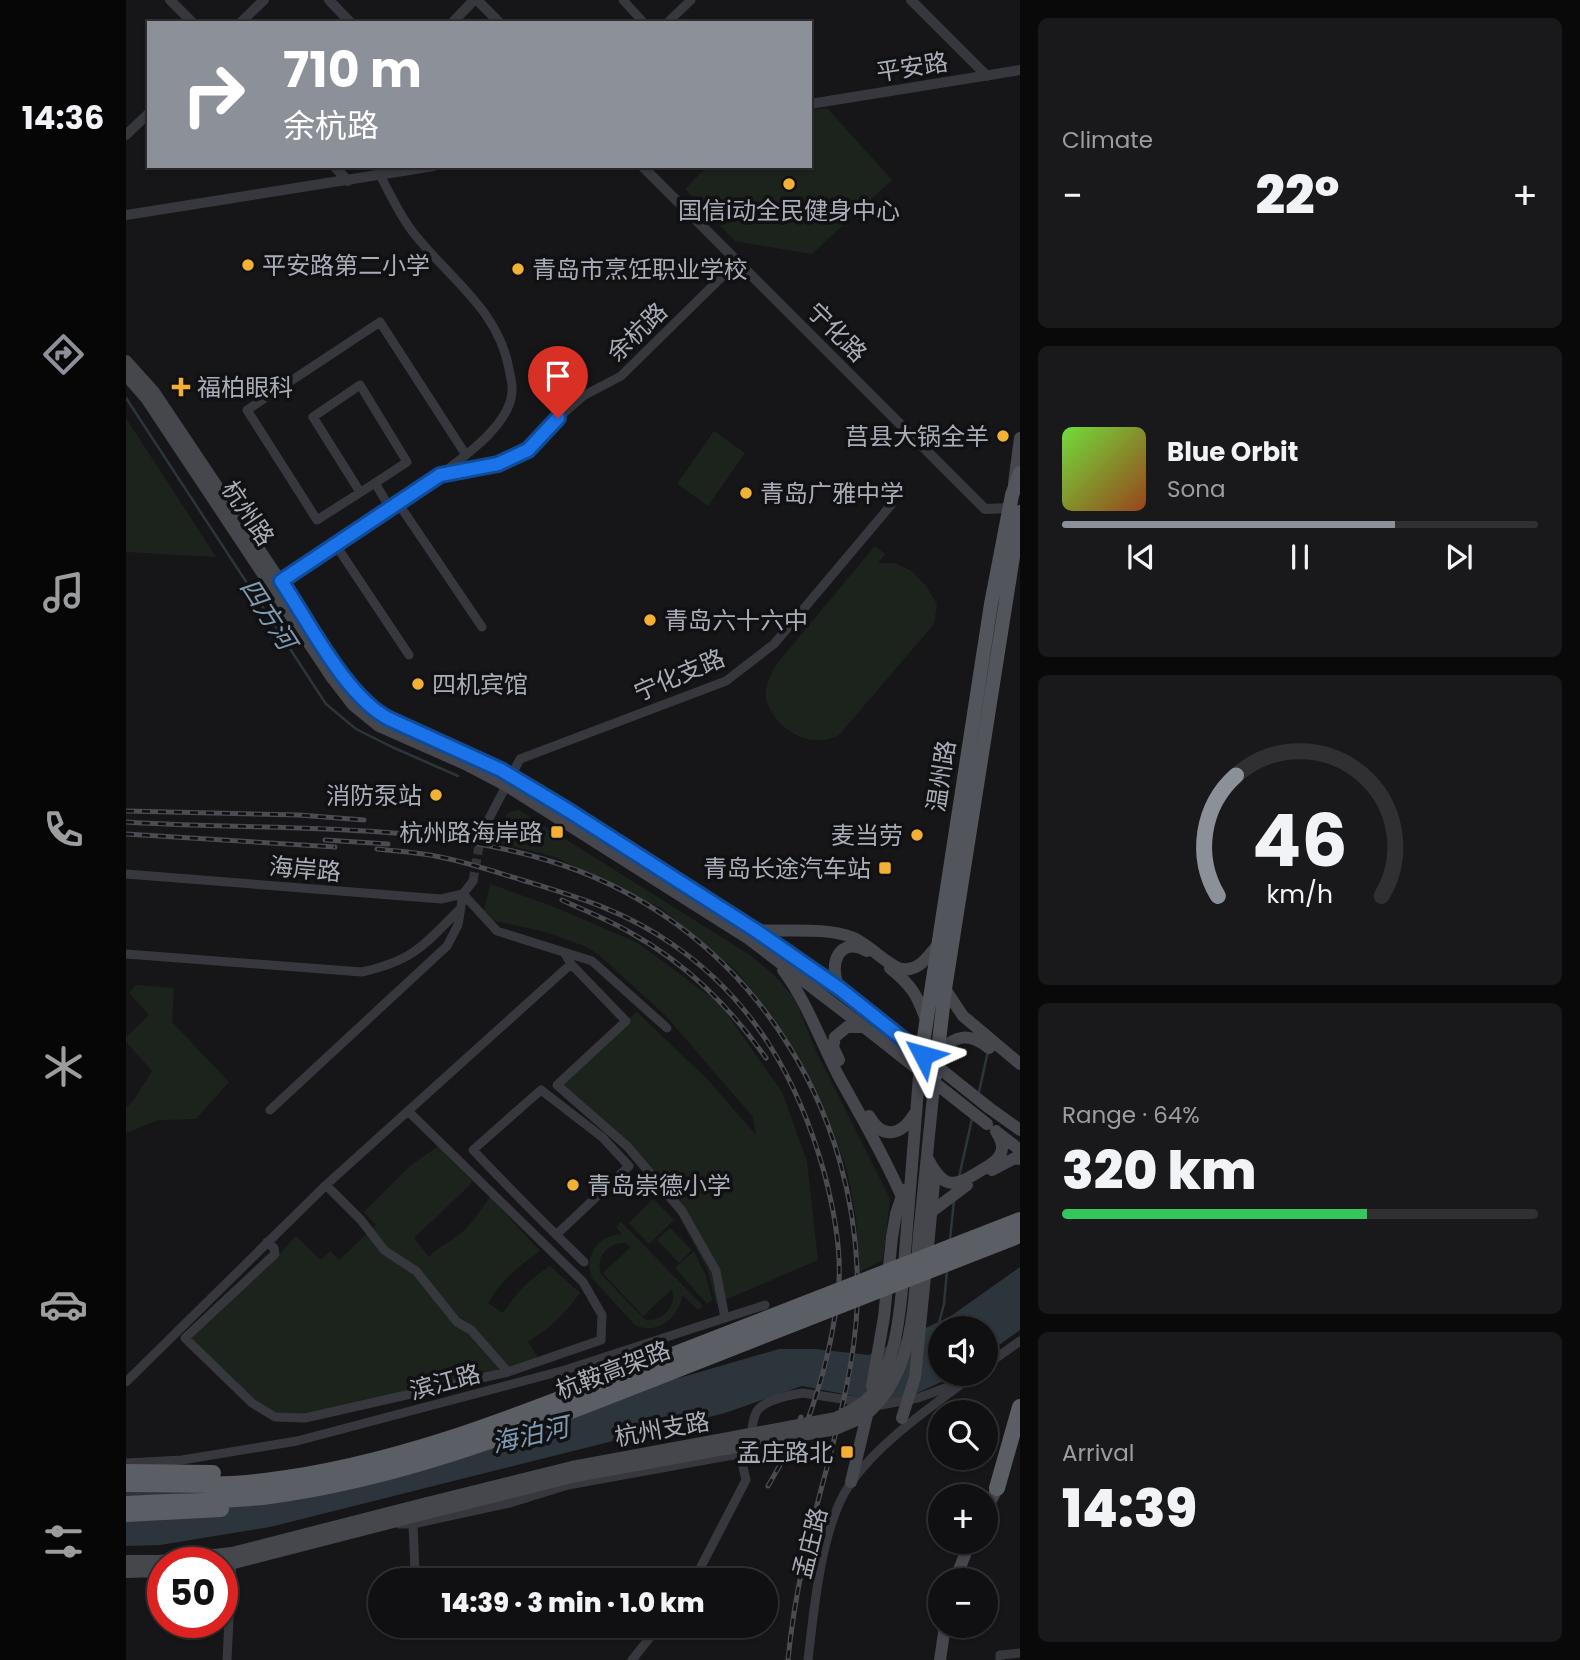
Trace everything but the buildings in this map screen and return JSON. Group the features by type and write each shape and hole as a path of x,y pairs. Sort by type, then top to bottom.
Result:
{"highway":[{"name":"杭鞍高架路","path":"126,1483 262,1482 393,1457 493,1425 1020,1220"},
{"name":"杭鞍高架路","path":"126,1504 269,1496 397,1471 514,1434 1020,1235"},
{"path":"126,1472 273,1472 323,1465 432,1437 525,1402 647,1365"},
{"path":"998,1484 1020,1407"},
{"path":"126,1514 233,1508 325,1494 409,1474 450,1461 514,1434"}],"main road":[{"name":"杭州路","path":"126,361 155,392 341,691 370,720 385,730 510,781 755,930 840,989 1020,1130"},
{"name":"杭州路","path":"126,375 146,398 276,584"},
{"name":"温州路","path":"935,1076 945,989 1011,557 1020,438"},
{"name":"温州路","path":"920,1064 991,604 1020,473"},
{"name":"杭州路","path":"510,781 772,956 1020,1150"},
{"path":"755,930 847,935 863,942 895,967 903,969 918,966 937,946"},
{"path":"840,989 833,972 834,961 845,949 860,947 907,982 917,995 926,1020"},
{"path":"772,956 796,986 901,1195"},
{"path":"945,989 964,1016 1020,1064"},
{"path":"868,1031 851,1026 842,1029 835,1037 833,1047 874,1126 888,1133 901,1131 915,1113"},
{"path":"938,1052 954,1040 972,1037 1020,1072"},
{"name":"杭州支路","path":"238,1560 572,1466 836,1418 865,1401 886,1370 901,1307 920,1064"},
{"name":"杭州支路","path":"238,1560 383,1525 428,1508 576,1476 836,1429 868,1413 893,1384 908,1343 924,1236 935,1076"},
{"path":"993,1111 1020,1117"},
{"path":"931,1212 996,1161 1001,1154 1002,1143 992,1128"},
{"path":"928,1159 935,1172 945,1182 953,1185 969,1181 1002,1163 1020,1158"},
{"path":"902,1419 915,1377 924,1236 931,1212 935,1172"},
{"path":"851,1482 877,1364 892,1237 901,1195 911,1177"},
{"path":"998,1486 1020,1440"},
{"name":"杭州支路","path":"126,1561 147,1561"},
{"path":"126,1572 147,1571"},
{"path":"940,1660 943,1638"}],"street":[{"path":"170,0 191,21"},
{"path":"242,21 264,0"},
{"path":"329,0 349,21"},
{"path":"454,21 475,0 498,21"},
{"path":"623,0 642,21"},
{"path":"669,21 691,0"},
{"path":"911,0 987,76"},
{"name":"平安路","path":"812,104 1020,70"},
{"path":"126,135 147,115"},
{"path":"336,168 348,181"},
{"path":"126,215 423,168"},
{"name":"宁化路","path":"644,168 985,509 1014,505"},
{"path":"380,176 397,209 413,232 483,309 506,356 513,391 502,418 479,445 440,475"},
{"name":"余杭路","path":"276,584 440,475 498,464 528,450 583,396 621,376 737,262"},
{"path":"360,492 313,417 360,386 407,462 317,520 247,410 380,322 466,455"},
{"path":"375,483 394,505 482,627"},
{"name":"宁化支路","path":"510,781 520,759 528,755 726,681 774,644 891,505"},
{"path":"335,544 409,655"},
{"path":"481,834 510,781"},
{"name":"海岸路","path":"126,874 441,899 463,894"},
{"path":"270,1110 447,946 458,925 463,894 473,881"},
{"path":"463,894 497,931 592,961 667,1028"},
{"path":"126,954 362,972 407,958 461,908"},
{"path":"564,952 571,964 626,1021 557,1085 628,1147 682,1211 716,1270 724,1318"},
{"path":"126,1381 326,1185 571,964"},
{"path":"556,1235 629,1166 602,1138 541,1090 473,1150 507,1186 556,1235 584,1262"},
{"path":"267,1242 274,1248 275,1254 185,1338 252,1403 275,1418 305,1418 508,1373 601,1340 603,1315 583,1282 408,1111"},
{"path":"326,1185 361,1220 384,1250 415,1271 457,1322 471,1330 508,1373"},
{"path":"496,1197 507,1186"},
{"name":"滨江路","path":"126,1463 182,1460 298,1441 565,1370 765,1305"},
{"path":"998,1357 1020,1341"},
{"path":"383,1525 413,1524 510,1503 568,1485 740,1454 748,1449 758,1409 794,1394 803,1393 881,1405 918,1398 948,1386"},
{"path":"882,1449 960,1386"},
{"path":"882,1449 902,1419"},
{"name":"孟庄路","path":"808,1660 828,1537 842,1497 851,1482 882,1449"},
{"path":"700,1568 746,1480 740,1454"},
{"path":"413,1524 415,1568"},
{"path":"227,1638 227,1660"},
{"path":"632,1660 649,1638"},
{"path":"1000,1660 1000,1655 1020,1653"}],"shaded area":[{"name":"国信i动全民健身中心","path":"827,108 892,180 812,254 735,241 685,189 706,168 812,168 812,110"},
{"path":"126,418 216,557 126,552"},
{"path":"714,431 745,453 708,506 677,484"},
{"path":"875,546 885,554 878,563 895,563 913,572 926,586 937,604 934,624 839,735 825,740 804,738 787,729 774,715 766,698 768,682 775,666"},
{"path":"519,810 750,955 775,976 795,999 815,1049 890,1199 883,1260 859,1272 856,1217 847,1170 833,1132 803,1066 770,1015 736,970 661,908 555,857 489,840 509,812"},
{"path":"490,884 552,906 638,943 720,1004 782,1092 807,1161 818,1260 716,1304 708,1271 679,1216 626,1152 557,1085 637,1012 708,1080 756,1135 753,1117 665,1015 599,955 587,947 545,932 495,921 484,910"},
{"path":"136,985 174,988 172,1022 229,1082 196,1119 159,1120 126,1133 126,1108 152,1071 126,1042 126,1037 149,1015 129,993"},
{"path":"438,1146 473,1182 414,1238 429,1257 465,1229 490,1197 540,1251 511,1274 488,1303 503,1313 524,1287 550,1266 580,1293 557,1320 528,1342 539,1359 441,1386 305,1418 275,1417 252,1403 188,1338 266,1255 273,1261 296,1236 321,1260 330,1251 339,1260 376,1225 364,1212 410,1166"},
{"path":"653,1199 674,1220 649,1244 629,1223"},
{"path":"621,1222 703,1306 698,1310 682,1295 677,1311 666,1322 651,1328 635,1325 591,1277 590,1260 595,1247 606,1238 622,1234 616,1227","holes":["625,1243 631,1247 603,1273 643,1316 671,1290 672,1305 663,1315 651,1320 644,1319 601,1274 600,1262 604,1252 613,1245"]},
{"path":"670,1228 692,1250 679,1263 657,1240"},
{"path":"694,1251 706,1276 712,1300 707,1304 675,1268"}],"water":[{"name":"海泊河","path":"1020,1267 1020,1330 998,1346 998,1316 951,1316"},
{"name":"海泊河","path":"928,1327 928,1386 932,1386 911,1396 885,1402 802,1386 725,1413 270,1527 160,1545 126,1546 126,1492 132,1490 335,1466 686,1376 779,1349 815,1349 869,1355"}],"waterway":[{"name":"四方河","path":"126,398 326,704 356,729 458,776"},
{"path":"979,1092 988,1051"},
{"path":"959,1177 972,1119"},
{"path":"950,1239 954,1201"},
{"path":"941,1316 947,1270"}],"tunnel":[{"path":"473,881 481,834"}],"railway":[{"path":"126,811 299,815 364,820"},
{"path":"126,822 389,833 441,838 543,859 614,886 677,925 732,973 778,1029 814,1092 840,1161 854,1234 857,1309 846,1391 803,1565 788,1660"},
{"path":"126,834 335,847"},
{"path":"325,840 388,844"},
{"path":"377,849 430,855 465,863 562,892 618,913 654,932 701,966 749,1016 786,1073 801,1105 824,1172 838,1240 839,1281 831,1339 804,1430"},
{"path":"562,900 623,928 671,958 722,1004 766,1058"},
{"path":"768,1486 784,1458 801,1417"}],"place":[{"name":"国信i动全民健身中心","path":"789,184"},
{"name":"平安路第二小学","path":"248,265"},
{"name":"青岛市烹饪职业学校","path":"518,269"},
{"name":"福柏眼科","path":"181,387"},
{"name":"莒县大锅全羊","path":"1003,436"},
{"name":"青岛广雅中学","path":"746,493"},
{"name":"青岛六十六中","path":"650,620"},
{"name":"四机宾馆","path":"418,684"},
{"name":"消防泵站","path":"436,795"},
{"name":"杭州路海岸路","path":"557,832"},
{"name":"麦当劳","path":"917,835"},
{"name":"青岛长途汽车站","path":"885,868"},
{"name":"青岛崇德小学","path":"573,1185"},
{"name":"孟庄路北","path":"847,1452"}],"route":[{"path":"558,418 528,450 498,464 440,475 281,581 339,669 361,698 377,711 501,770 569,811 755,930 840,989 923,1055"}]}
